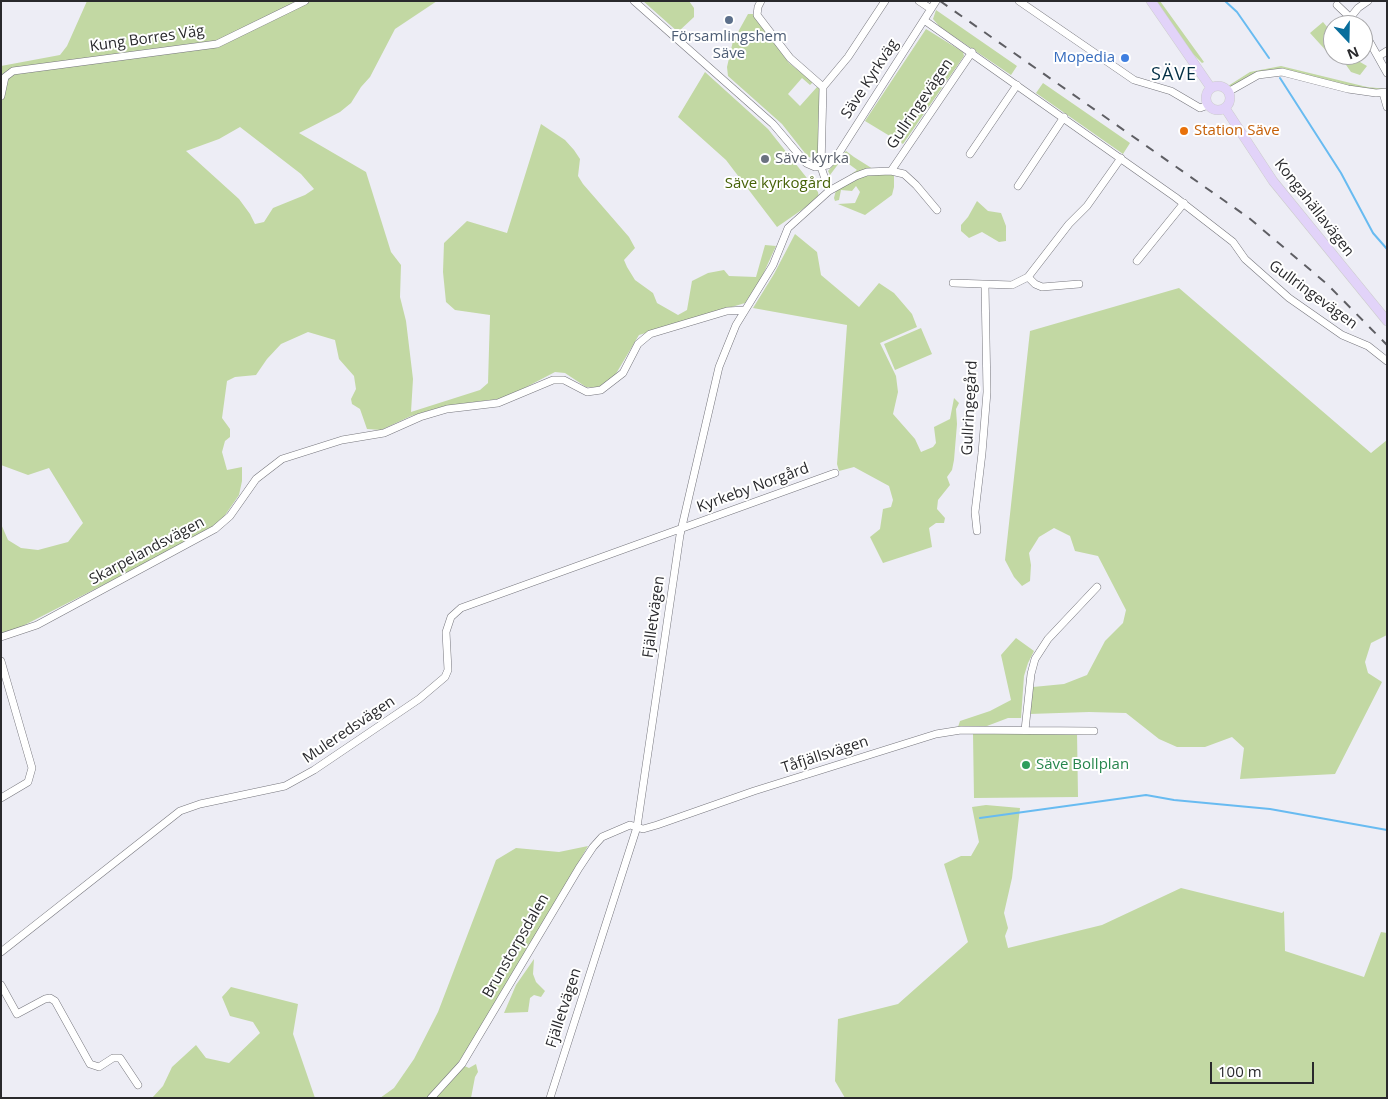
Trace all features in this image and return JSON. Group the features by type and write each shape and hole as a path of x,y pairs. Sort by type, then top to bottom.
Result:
{"main road":[{"path":"1151,1 1211,88"},
{"path":"1219,86 1228,92 1229,102 1224,108 1215,110 1208,105 1206,95 1211,88 1219,86"},
{"name":"Kongahällavägen","path":"1224,108 1273,181 1387,321"}],"street":[{"name":"Kung Borres Väg","path":"1,96 5,77 13,71 217,44 305,1"},
{"path":"634,1 773,124 806,163 821,166"},
{"path":"761,1 756,12 758,16 790,58 823,87"},
{"path":"829,191 821,166 823,87 848,57 885,1"},
{"path":"919,1 930,9"},
{"name":"Säve Kyrkväg","path":"821,166 829,163 837,156 936,1"},
{"path":"1019,1 1134,80 1171,91 1200,108 1208,105"},
{"path":"1352,15 1368,1"},
{"path":"1337,5 1347,15"},
{"name":"Gullringevägen","path":"924,20 1184,203 1233,242 1245,259 1289,298 1342,336 1368,346 1387,361"},
{"path":"1373,47 1387,73"},
{"path":"1378,56 1387,51"},
{"name":"Gullringevägen","path":"891,171 972,52"},
{"path":"1228,92 1258,75 1282,72 1348,89 1385,93 1387,108"},
{"path":"970,154 1017,85"},
{"path":"1018,186 1064,117"},
{"path":"953,283 1012,284 1028,277 1069,224 1087,206 1121,158"},
{"path":"891,171 904,174 916,184 937,210"},
{"name":"Fjälletvägen","path":"550,1098 637,827 681,528 717,372 726,346 745,310 773,265 788,228 829,191 856,176 867,172 891,171"},
{"path":"1137,261 1184,203"},
{"path":"1028,277 1035,284 1042,287 1079,284"},
{"name":"Gullringegård","path":"977,531 975,512 987,392 985,285"},
{"name":"Skarpelandsvägen","path":"1,637 37,625 216,530 230,516 256,479 282,459 342,440 384,433 420,417 447,409 498,403 553,380 564,380 587,392 601,390 623,373 638,344 650,334 727,311 745,310"},
{"name":"Kyrkeby Norgård","path":"681,528 835,473"},
{"name":"Muleredsvägen","path":"1,952 180,811 200,804 285,786 314,770 419,700 445,677 448,670 446,632 450,617 461,608 681,528"},
{"path":"1026,730 1031,674 1035,659 1060,626 1097,587"},
{"path":"1,661 32,768 28,782 1,798"},
{"name":"Tåfjällsvägen","path":"637,827 657,826 754,792 928,736 960,730 1094,731"},
{"name":"Brunstorpsdalen","path":"431,1098 462,1064 592,847 602,837 615,830 630,825 637,827"},
{"path":"1,985 17,1014 45,999 50,998 55,1001 90,1064 99,1067 113,1058 120,1058 138,1085"}],"green space":[{"path":"87,1 437,1 395,29 370,77 351,103 340,112 299,133 366,172 391,252 401,265 400,297 406,321 413,379 411,412 480,390 488,383 490,315 455,310 446,302 443,272 444,243 467,221 507,233 541,124 565,140 574,150 580,159 578,176 583,184 629,237 635,248 624,260 635,280 653,293 657,303 678,315 687,310 692,281 708,273 724,270 729,276 756,277 765,245 776,246 760,281 745,303 639,335 614,377 597,388 586,387 565,373 555,372 511,395 498,399 445,406 411,416 381,430 367,429 360,409 352,404 351,399 356,389 354,376 339,359 335,340 308,332 281,344 256,375 235,377 227,381 222,418 230,429 230,437 225,441 222,452 227,470 242,467 242,481 239,495 221,521 209,531 1,637 1,524 8,540 21,548 38,550 68,542 83,523 49,468 28,475 1,465 1,66 60,55 67,46","holes":["240,127 301,174 314,189 305,195 273,208 264,222 255,224 239,199 186,151 219,139"]},
{"path":"643,1 689,1 694,8 694,17 678,32"},
{"path":"1155,1 1160,1 1204,62 1202,63 1191,52"},
{"path":"936,10 1017,66 1011,75 940,27 933,19"},
{"path":"748,14 753,14 789,63 813,82 810,85 802,78 788,94 800,106 817,87 820,89 819,159 808,157 782,124 728,76 727,67 733,41"},
{"path":"1323,22 1323,47 1310,33"},
{"path":"926,29 963,52 964,56 903,144 865,121"},
{"path":"1346,65 1367,66 1360,75 1351,72"},
{"path":"1281,66 1367,87 1387,89 1362,89 1284,70 1259,72 1229,88 1228,86 1250,72"},
{"name":"Säve kyrkogård","path":"705,72 768,129 818,192 819,198 777,227 726,160 678,117"},
{"path":"1043,83 1130,143 1123,154 1036,93"},
{"path":"846,151 873,169 846,178 857,170 842,159 830,175 828,171"},
{"path":"894,173 892,195 865,215 838,204 855,203 860,192 856,186 852,191 841,190 839,200 835,201 836,190 865,175"},
{"path":"977,201 988,211 1001,213 1006,226 1006,241 999,242 982,232 969,238 961,231 961,225"},
{"path":"795,234 817,252 821,275 859,307 879,283 894,293 912,314 917,327 880,343 896,376 898,392 893,414 915,439 921,452 933,447 936,443 934,427 950,419 954,398 959,403 956,409 957,424 954,460 952,470 947,477 950,485 938,500 937,509 945,518 944,523 936,523 929,528 932,547 883,563 870,537 880,529 883,509 891,507 893,500 889,486 854,467 839,471 837,464 847,325 753,308"},
{"path":"1179,288 1371,453 1387,440 1387,635 1371,643 1365,662 1368,673 1382,682 1335,774 1240,779 1244,748 1232,737 1205,747 1177,747 1159,739 1126,713 1029,714 1033,687 1064,684 1087,675 1105,641 1123,623 1126,610 1098,556 1075,551 1070,536 1054,528 1039,537 1029,553 1031,565 1030,581 1022,586 1014,577 1005,560 1030,331"},
{"path":"921,328 932,354 895,370 884,344"},
{"path":"1016,638 1034,651 1024,676 1021,718 1008,718 987,726 958,727 960,721 990,711 1011,700 1001,655"},
{"name":"Säve Bollplan","path":"1077,732 1078,797 974,798 973,734"},
{"path":"986,805 1020,808 1012,878 1004,913 1008,928 1005,936 1008,948 1102,925 1181,888 1282,913 1284,911 1285,951 1364,977 1381,932 1387,933 1387,1098 845,1098 835,1081 838,1019 898,1004 968,942 944,864 961,856 971,856 979,842 972,807"},
{"path":"588,846 490,1014 458,1063 469,1068 476,1064 478,1072 475,1077 471,1098 380,1098 394,1088 414,1059 438,1012 496,860 516,848 559,852"},
{"path":"534,959 533,974 536,982 545,991 541,997 534,995 530,998 528,1012 504,1013 516,985"},
{"path":"231,987 298,1004 293,1034 315,1098 152,1098 163,1086 172,1067 196,1045 206,1058 229,1063 260,1033 253,1022 230,1016 222,997"}],"waterway":[{"path":"1225,1 1237,12 1269,58"},
{"path":"1280,78 1341,173 1373,233 1387,249"},
{"path":"980,818 1146,795 1174,800 1270,809 1387,830"}],"railway":[{"path":"940,1 1249,218 1327,284 1387,345"}],"place":[{"name":"Församlingshem Säve","path":"729,20"},
{"name":"Mopedia","path":"1125,58"},
{"name":"Station Säve","path":"1184,131"},
{"name":"Säve kyrka","path":"765,159"},
{"name":"Säve Bollplan","path":"1026,765"}],"district":[{"name":"SÄVE","path":"1174,75"}]}
